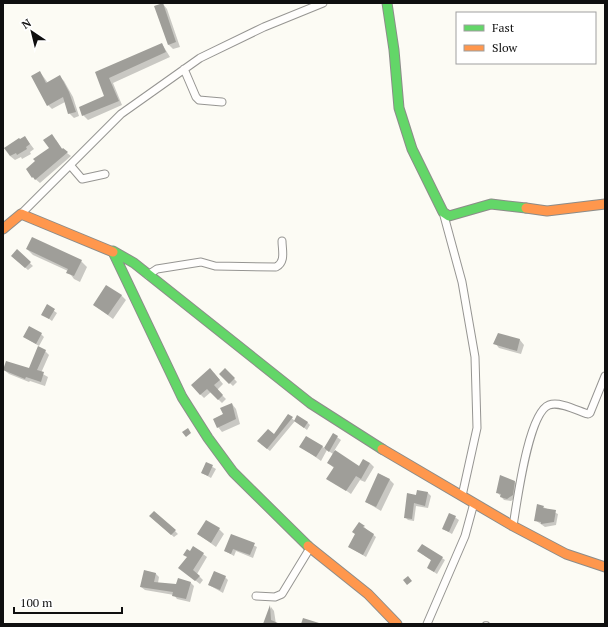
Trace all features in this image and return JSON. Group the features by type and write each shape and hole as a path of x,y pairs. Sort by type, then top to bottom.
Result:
{"street":[{"path":"3,229 21,214 121,114 184,69 207,54 264,27 323,3"},
{"path":"387,3 394,50 399,108 412,149 443,212 462,282 475,357 477,428 462,496"},
{"path":"184,69 198,100 222,102"},
{"path":"70,165 82,180 105,174"},
{"path":"443,212 449,216 491,204 547,211 605,204"},
{"path":"21,214 112,250 134,263 310,403 362,436 513,526 566,554 605,567"},
{"path":"148,275 157,269 201,262 215,266 276,267 283,260 282,241"},
{"path":"112,250 182,397 208,438 233,472 310,548 368,594 397,624"},
{"path":"513,526 530,435 542,410 548,405 554,404 588,414 590,413 605,376"},
{"path":"427,624 465,536 474,503"},
{"path":"256,596 275,597 282,594 310,548"}],"building":[{"path":"163,3 176,42 168,45 154,6"},
{"path":"162,43 166,52 109,78 119,101 82,116 79,107 104,96 95,72"},
{"path":"40,71 46,83 60,75 69,92 76,112 68,114 63,97 47,106 31,76"},
{"path":"52,134 62,149 63,148 68,152 35,180 26,169 35,161 33,159 49,148 43,140"},
{"path":"25,136 30,144 26,147 27,149 17,155 16,153 10,156 4,148 19,138 20,139"},
{"path":"32,237 82,260 74,276 66,273 68,269 26,249"},
{"path":"17,249 31,262 25,268 11,256"},
{"path":"106,285 122,295 108,315 93,305"},
{"path":"47,304 55,309 49,319 41,315"},
{"path":"29,326 42,333 36,344 23,337"},
{"path":"498,333 520,339 517,351 493,344"},
{"path":"38,346 46,350 37,370 44,372 41,382 26,377 25,379 3,370 6,361 29,368"},
{"path":"210,368 220,380 214,385 223,395 218,400 207,389 200,395 191,385"},
{"path":"225,368 235,378 229,384 219,374"},
{"path":"232,403 236,419 217,428 213,419 223,414 220,408"},
{"path":"288,414 293,417 267,449 257,441 268,429 274,434"},
{"path":"297,415 308,422 304,428 294,421"},
{"path":"188,428 191,433 186,437 182,432"},
{"path":"333,433 338,436 329,452 324,448"},
{"path":"306,436 323,446 316,457 299,447"},
{"path":"335,450 359,466 363,459 370,463 361,479 356,476 346,491 326,479 334,467 327,463"},
{"path":"206,462 213,465 208,476 201,473"},
{"path":"378,473 390,479 376,507 365,502"},
{"path":"500,475 515,481 513,495 507,499 500,497 501,494 496,493"},
{"path":"417,490 428,492 425,506 414,503 412,519 404,518 407,493 416,495"},
{"path":"537,504 544,506 543,508 556,510 554,522 541,524 541,522 534,521"},
{"path":"154,511 176,530 171,535 149,516"},
{"path":"449,513 456,516 449,532 442,529"},
{"path":"206,520 220,528 211,543 197,534"},
{"path":"359,522 365,526 363,527 374,534 363,555 348,547 355,534 352,532"},
{"path":"231,534 255,543 250,555 233,549 231,554 224,551"},
{"path":"422,544 443,557 434,572 427,568 431,560 417,551"},
{"path":"193,546 204,553 193,570 200,576 195,581 178,568 187,557 183,555 187,549 190,551"},
{"path":"144,570 156,573 154,582 176,584 178,578 191,582 186,599 172,596 173,592 140,587"},
{"path":"214,571 226,576 220,590 208,585"},
{"path":"408,576 412,581 407,585 403,580"},
{"path":"270,605 271,620 280,624 263,624"},
{"path":"303,618 319,623 301,624"}],"traffic: fast":[{"path":"387,3 394,50 399,108 412,149 443,212 449,216 491,204 526,208"},
{"path":"113,251 134,263 310,403 382,449"},
{"path":"113,252 182,397 208,438 233,472 308,546"}],"traffic: slow":[{"path":"526,208 547,211 605,204"},
{"path":"3,229 21,214 113,252"},
{"path":"382,449 513,526 566,554 605,567"},
{"path":"308,546 368,594 397,624"}]}
